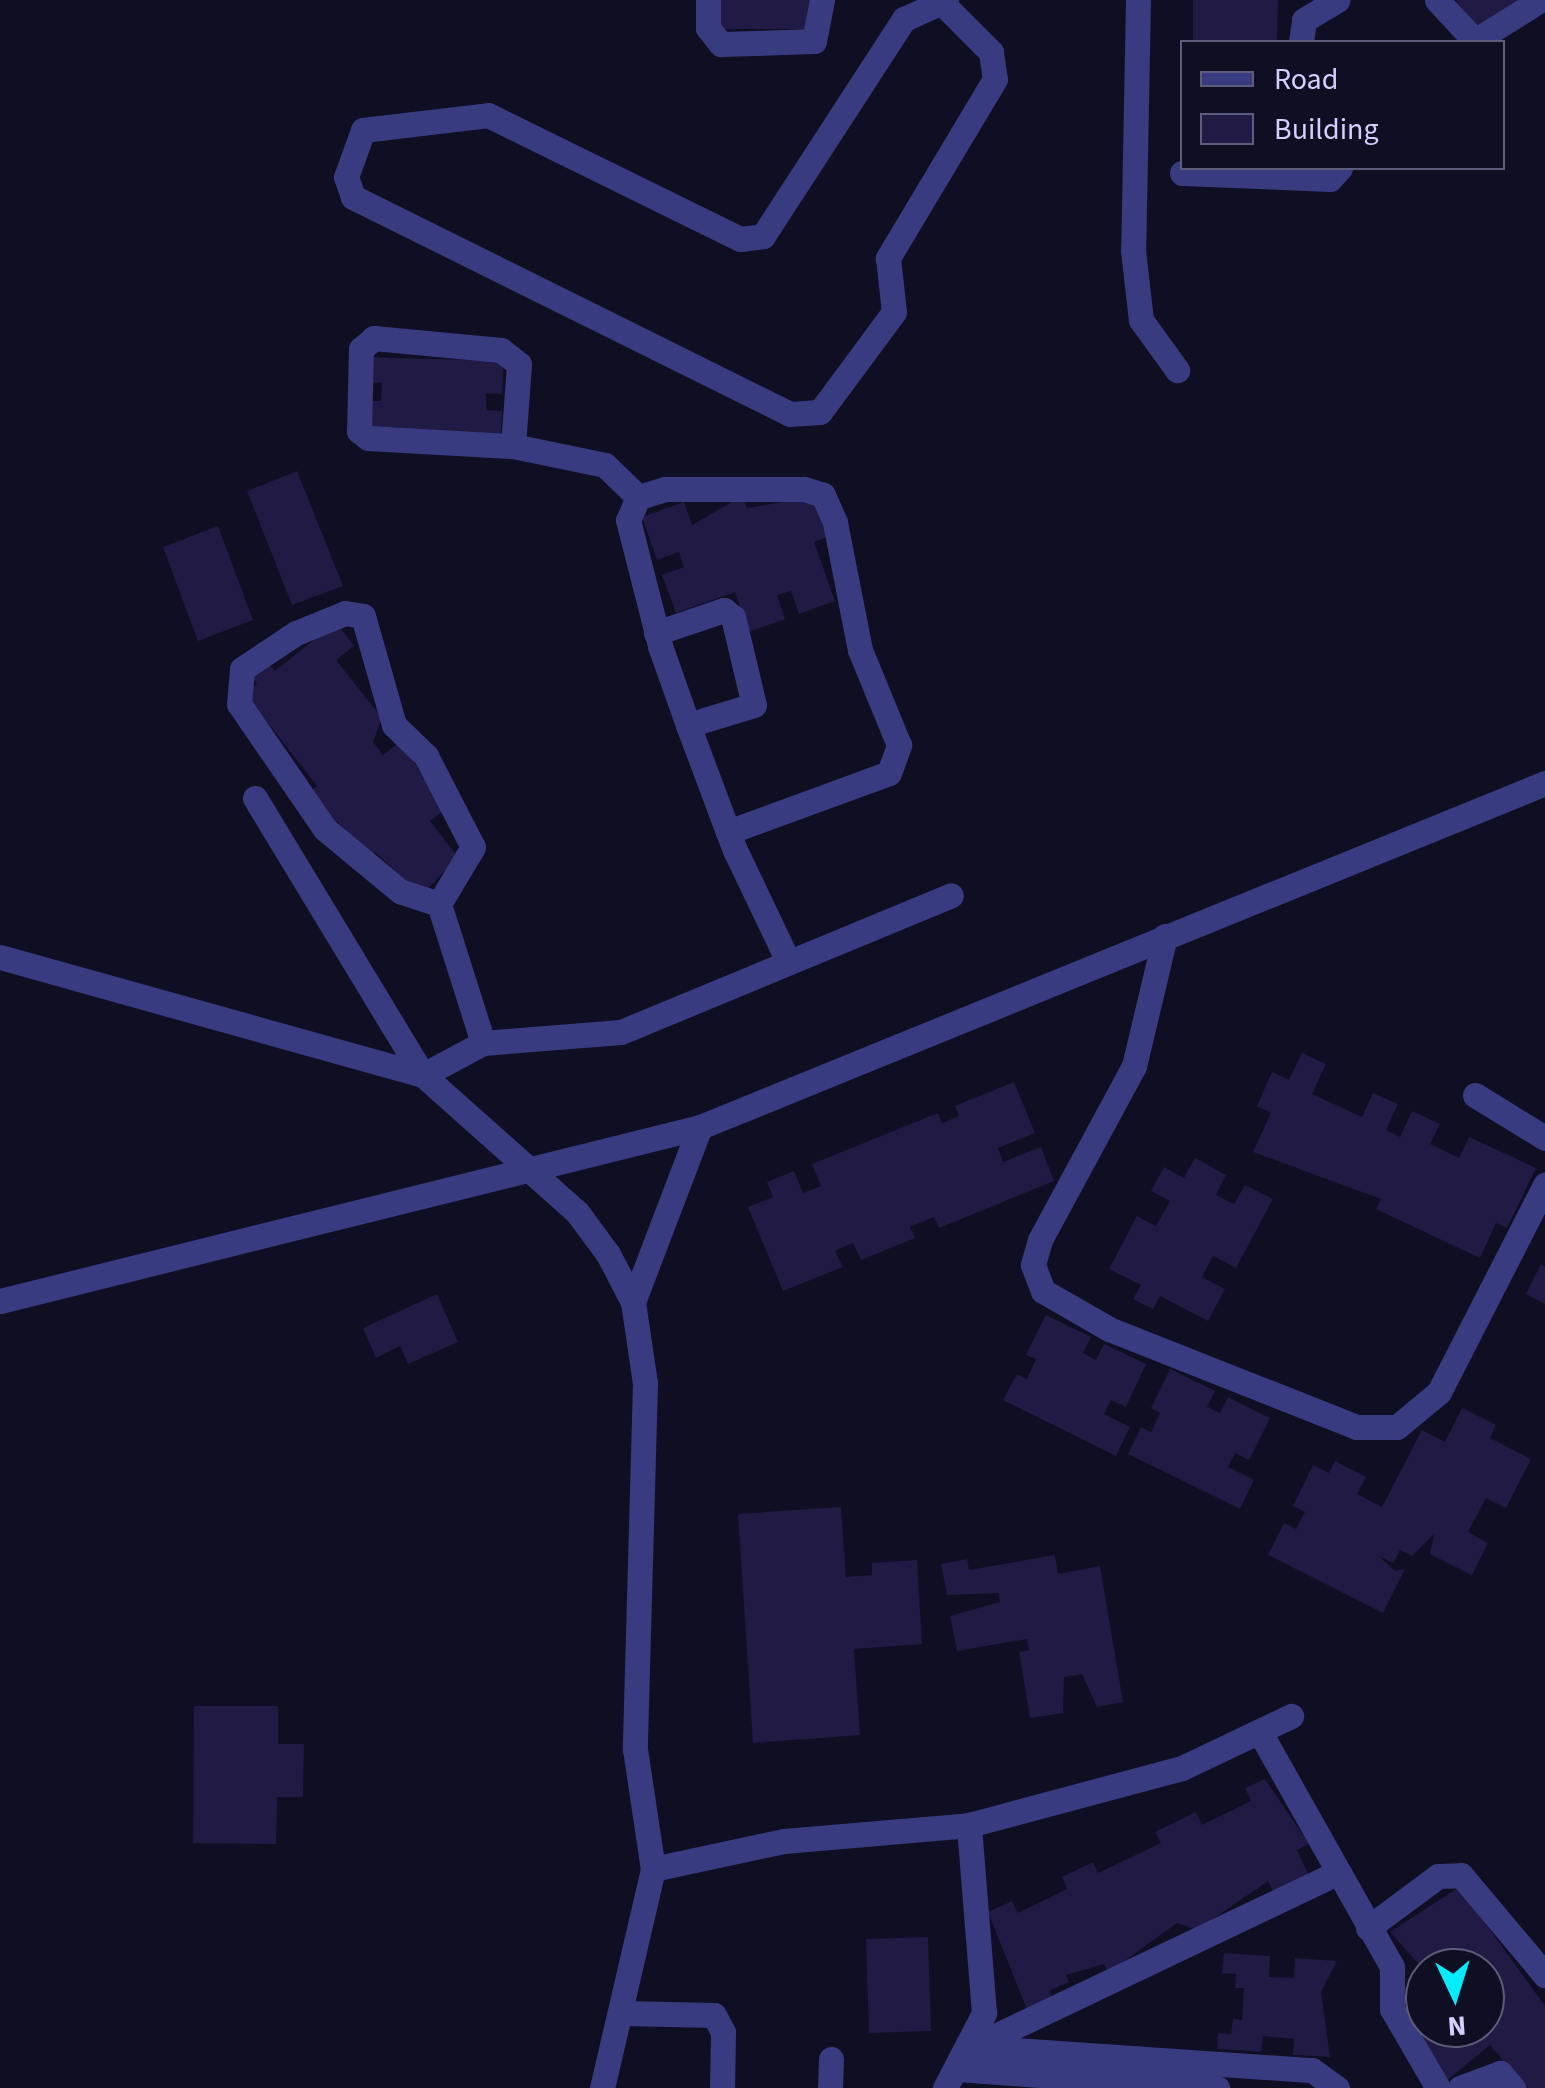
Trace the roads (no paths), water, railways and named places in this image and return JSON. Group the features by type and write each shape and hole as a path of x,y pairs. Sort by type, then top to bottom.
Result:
{"street":[{"path":"708,0 708,28 721,44 814,42 822,0"},
{"path":"1138,0 1133,250 1141,320 1177,370"},
{"path":"1301,40 1304,20 1337,0"},
{"path":"1437,0 1474,40"},
{"path":"1477,40 1540,0"},
{"path":"945,2 992,52 995,79 888,258 894,312 820,412 790,414 754,397 353,197 346,177 363,130 488,114 740,240 763,236 904,20 945,2"},
{"path":"1182,173 1330,179 1338,170"},
{"path":"513,446 519,364 500,350 374,338 362,349 359,431 368,438 513,446 605,465 638,496"},
{"path":"638,496 665,489 823,496 860,650 899,745 889,773 728,832"},
{"path":"638,496 628,520 656,633 728,832 788,961"},
{"path":"656,633 724,610 733,617 754,705 688,725"},
{"path":"439,904 401,892 325,829 239,704 242,669 296,634 345,613 363,616 394,725 426,756 473,847 439,904 484,1043"},
{"path":"0,1301 526,1165 700,1127 1545,783"},
{"path":"254,798 423,1076 577,1212 633,1302 645,1383 635,1750 653,1870 624,2014 602,2088"},
{"path":"0,957 423,1076 484,1043 621,1032 951,895"},
{"path":"1165,936 1134,1066 1040,1240 1033,1265 1043,1291 1109,1329 1356,1427 1397,1427 1439,1392 1545,1185"},
{"path":"1475,1095 1545,1138"},
{"path":"633,1302 700,1127"},
{"path":"653,1870 784,1842 969,1826 1182,1768 1262,1736 1291,1716"},
{"path":"1262,1736 1392,1966 1392,2009 1438,2088"},
{"path":"951,2078 972,2047 984,1984 970,1916 969,1826"},
{"path":"972,2047 1336,1873"},
{"path":"1368,1928 1438,1876 1461,1875 1545,1975"},
{"path":"624,2014 714,2015 723,2032 722,2088"},
{"path":"972,2047 1312,2070 1337,2088"},
{"path":"830,2059 830,2088"},
{"path":"1460,2088 1500,2073 1512,2088"},
{"path":"951,2078 1217,2088"}]}
